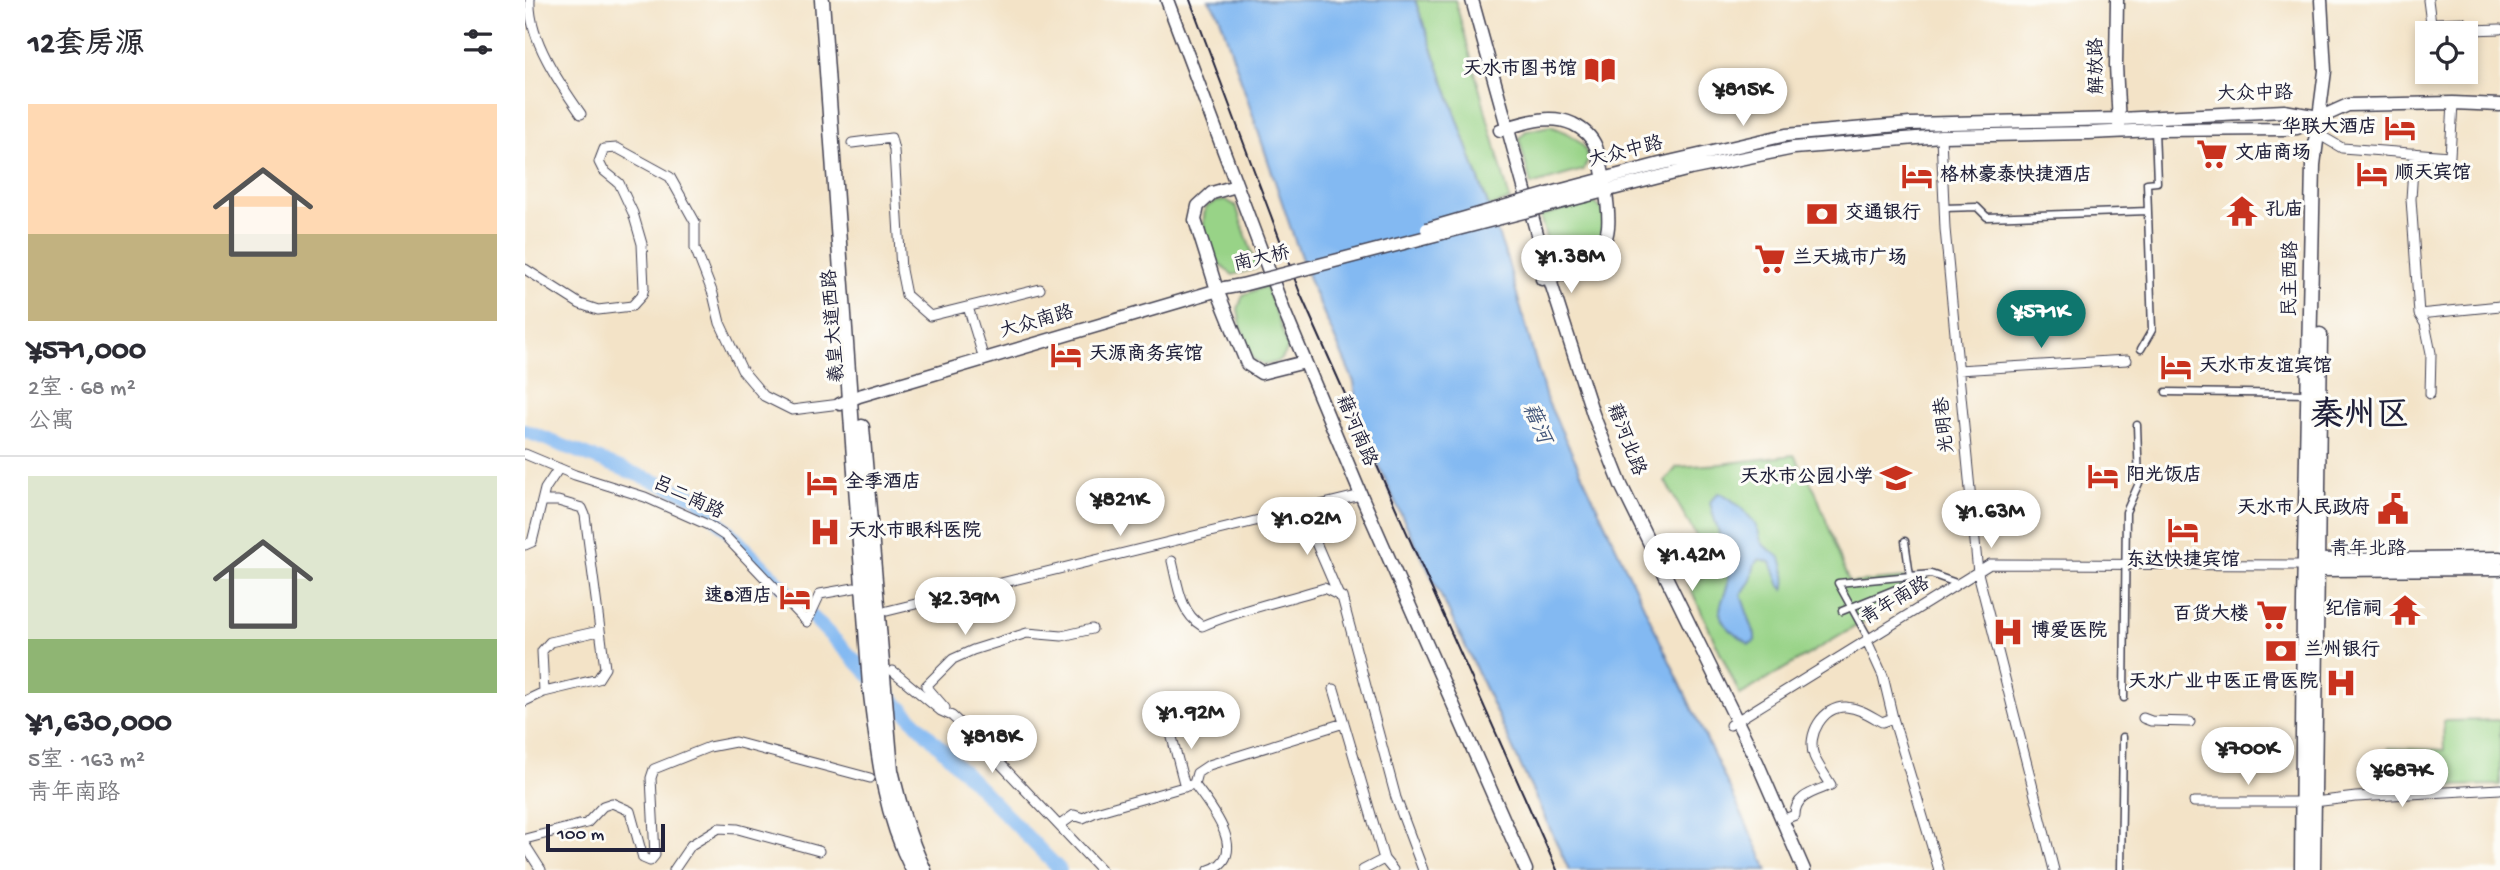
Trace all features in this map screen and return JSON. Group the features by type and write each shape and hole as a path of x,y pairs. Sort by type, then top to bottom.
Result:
{"main road":[{"name":"羲皇大道西路","path":"822,0 850,399 873,646"},
{"name":"羲皇大道西路","path":"831,0 850,399"},
{"name":"藉河南路","path":"1167,0 1305,362 1526,870"},
{"name":"藉河北路","path":"1464,0 1545,279 1593,414 1621,485 1804,870"},
{"name":"藉河北路","path":"1472,0 1503,129"},
{"name":"解放路","path":"2117,0 2119,126"},
{"path":"2318,134 2325,71 2321,0"},
{"path":"2319,117 2348,105 2453,103 2500,106"},
{"name":"大众中路","path":"1603,185 1794,148 2119,126 2284,111 2319,117"},
{"name":"大众中路","path":"1564,195 1786,135 1910,124 2119,126 2155,130 2297,128 2319,117"},
{"path":"1503,129 1541,119 1559,119 1576,125 1590,136 1596,147 1609,228 1604,245 1593,259 1579,269 1545,279"},
{"name":"民主西路","path":"2313,565 2309,394 2313,164 2318,134"},
{"name":"民主西路","path":"2313,565 2322,166 2318,134"},
{"path":"1236,186 1212,193 1198,206 1195,220 1247,364 1261,373 1305,362"},
{"name":"南大桥","path":"1221,289 1564,195"},
{"name":"大众南路","path":"850,399 1221,289"},
{"name":"青年北路","path":"2313,565 2500,558"},
{"path":"2302,870 2308,802 2313,565"},
{"name":"青年北路","path":"2313,565 2500,569"},
{"path":"873,646 870,686 882,784 890,815 913,870"},
{"path":"873,646 883,695 891,770 900,810 913,849 924,870"},
{"name":"藉河北路","path":"1733,722 1796,870"},
{"path":"2308,802 2313,870"}],"street":[{"path":"530,0 533,25 557,80 582,114"},
{"path":"2428,0 2431,23 2462,22 2472,30 2500,29"},
{"path":"2318,134 2342,148 2451,156 2453,103"},
{"path":"2141,349 2153,330 2147,183 2157,182 2155,130"},
{"name":"光明巷","path":"1941,136 1944,208 1978,573 2054,870"},
{"path":"852,143 891,138 901,270 906,295 930,316 1040,289"},
{"path":"525,269 580,304 598,310 625,308 638,301 644,288 642,244 633,213 619,183 603,170 599,162 604,149 617,148 670,177 695,222 695,248 713,294 720,323 742,370 764,396 792,410 850,399"},
{"path":"2414,153 2411,199 2419,314 2425,324 2431,353 2430,394"},
{"path":"1944,208 1977,207 1987,217 2148,211"},
{"path":"2419,314 2500,306"},
{"path":"968,307 983,359"},
{"path":"1958,370 2127,360"},
{"path":"2166,393 2309,394"},
{"path":"2124,698 2126,512 2139,483 2137,425"},
{"name":"吕二南路","path":"525,454 645,497 708,525 725,536 808,619 820,594 854,588"},
{"path":"525,545 532,542 545,489 559,468"},
{"path":"887,611 1361,495"},
{"path":"525,701 544,692 598,679 605,668 585,515 582,508 558,501 542,501"},
{"path":"1301,508 1339,596"},
{"path":"1905,541 1910,576"},
{"path":"1172,561 1184,608 1190,619 1202,626 1231,613 1275,604 1324,588 1342,597 1396,798 1423,870"},
{"name":"青年南路","path":"1733,722 1990,564 2313,565"},
{"path":"1842,611 1931,574"},
{"path":"1939,870 1883,676 1868,640 1838,583 1931,574 1959,584"},
{"path":"1092,629 1062,636 1027,634 973,650 953,659 926,686 1101,870"},
{"path":"544,692 542,651 550,642 599,631"},
{"path":"893,671 941,711 953,716"},
{"path":"1334,689 1384,859 1393,870"},
{"path":"1782,820 1795,815 1795,806 1800,799 1831,785 1814,757 1812,746 1817,726 1831,710 1845,707 1859,710 1882,722 1893,718"},
{"path":"2143,718 2151,721 2190,722"},
{"path":"1168,722 1190,786 1216,813 1226,838 1227,853 1220,868 1209,870"},
{"path":"1060,825 1074,815 1083,818 1190,786 1197,773 1209,765 1344,723"},
{"path":"2121,870 2123,737"},
{"path":"525,839 587,823 603,806 612,803 630,811 643,858 650,861 655,855 651,778 654,769 709,747 735,743 870,778"},
{"path":"2194,802 2308,802 2500,789"},
{"path":"674,870 691,845 719,828 738,829 820,851"},
{"path":"525,845 541,870"},
{"path":"1363,870 1384,859"}],"green space":[{"path":"1415,0 1455,0 1510,200 1489,207"},
{"path":"1550,126 1569,134 1580,143 1588,161 1583,170 1531,185 1519,138 1526,131"},
{"path":"1226,200 1236,206 1257,268 1233,275 1225,270 1213,254 1204,226 1206,207"},
{"path":"1592,202 1602,210 1605,220 1595,245 1574,262 1562,264 1552,259 1540,216"},
{"path":"1266,286 1288,347 1279,360 1264,365 1253,359 1238,309 1243,295"},
{"path":"1794,455 1815,490 1849,583 1927,576 1927,584 1740,695 1688,583 1716,571 1665,481 1677,467"},
{"path":"2500,720 2500,785 2387,787 2388,748 2444,750 2443,721"}],"water":[{"name":"藉河","path":"1209,0 1415,0 1507,259 1546,398 1768,870 1569,870 1360,422 1354,382 1313,289 1219,15"},
{"path":"1718,493 1734,502 1751,518 1762,542 1778,556 1784,569 1784,590 1771,562 1760,559 1755,563 1751,580 1741,595 1755,635 1755,641 1749,644 1726,626 1720,614 1728,578 1725,556 1710,502"}],"waterway":[{"path":"525,431 695,497 1060,870"}],"tram line":[{"path":"1190,0 1300,293 1557,870"}],"place":[{"name":"天水市图书馆","path":"1600,70"},
{"name":"华联大酒店","path":"2400,128"},
{"name":"文庙商场","path":"2212,154"},
{"name":"顺天宾馆","path":"2372,174"},
{"name":"格林豪泰快捷酒店","path":"1917,176"},
{"name":"孔庙","path":"2242,211"},
{"name":"交通银行","path":"1822,214"},
{"name":"兰天城市广场","path":"1770,259"},
{"name":"天源商务宾馆","path":"1066,355"},
{"name":"天水市友谊宾馆","path":"2176,367"},
{"name":"阳光饭店","path":"2103,476"},
{"name":"天水市公园小学","path":"1896,478"},
{"name":"全季酒店","path":"822,483"},
{"name":"天水市人民政府","path":"2393,509"},
{"name":"东达快捷宾馆","path":"2183,530"},
{"name":"天水市眼科医院","path":"825,532"},
{"name":"速8酒店","path":"795,597"},
{"name":"纪信祠","path":"2405,610"},
{"name":"百货大楼","path":"2272,615"},
{"name":"博爱医院","path":"2008,632"},
{"name":"兰州银行","path":"2281,651"},
{"name":"天水广业中医正骨医院","path":"2341,683"}],"district":[{"name":"秦州区","path":"2360,418"}]}
